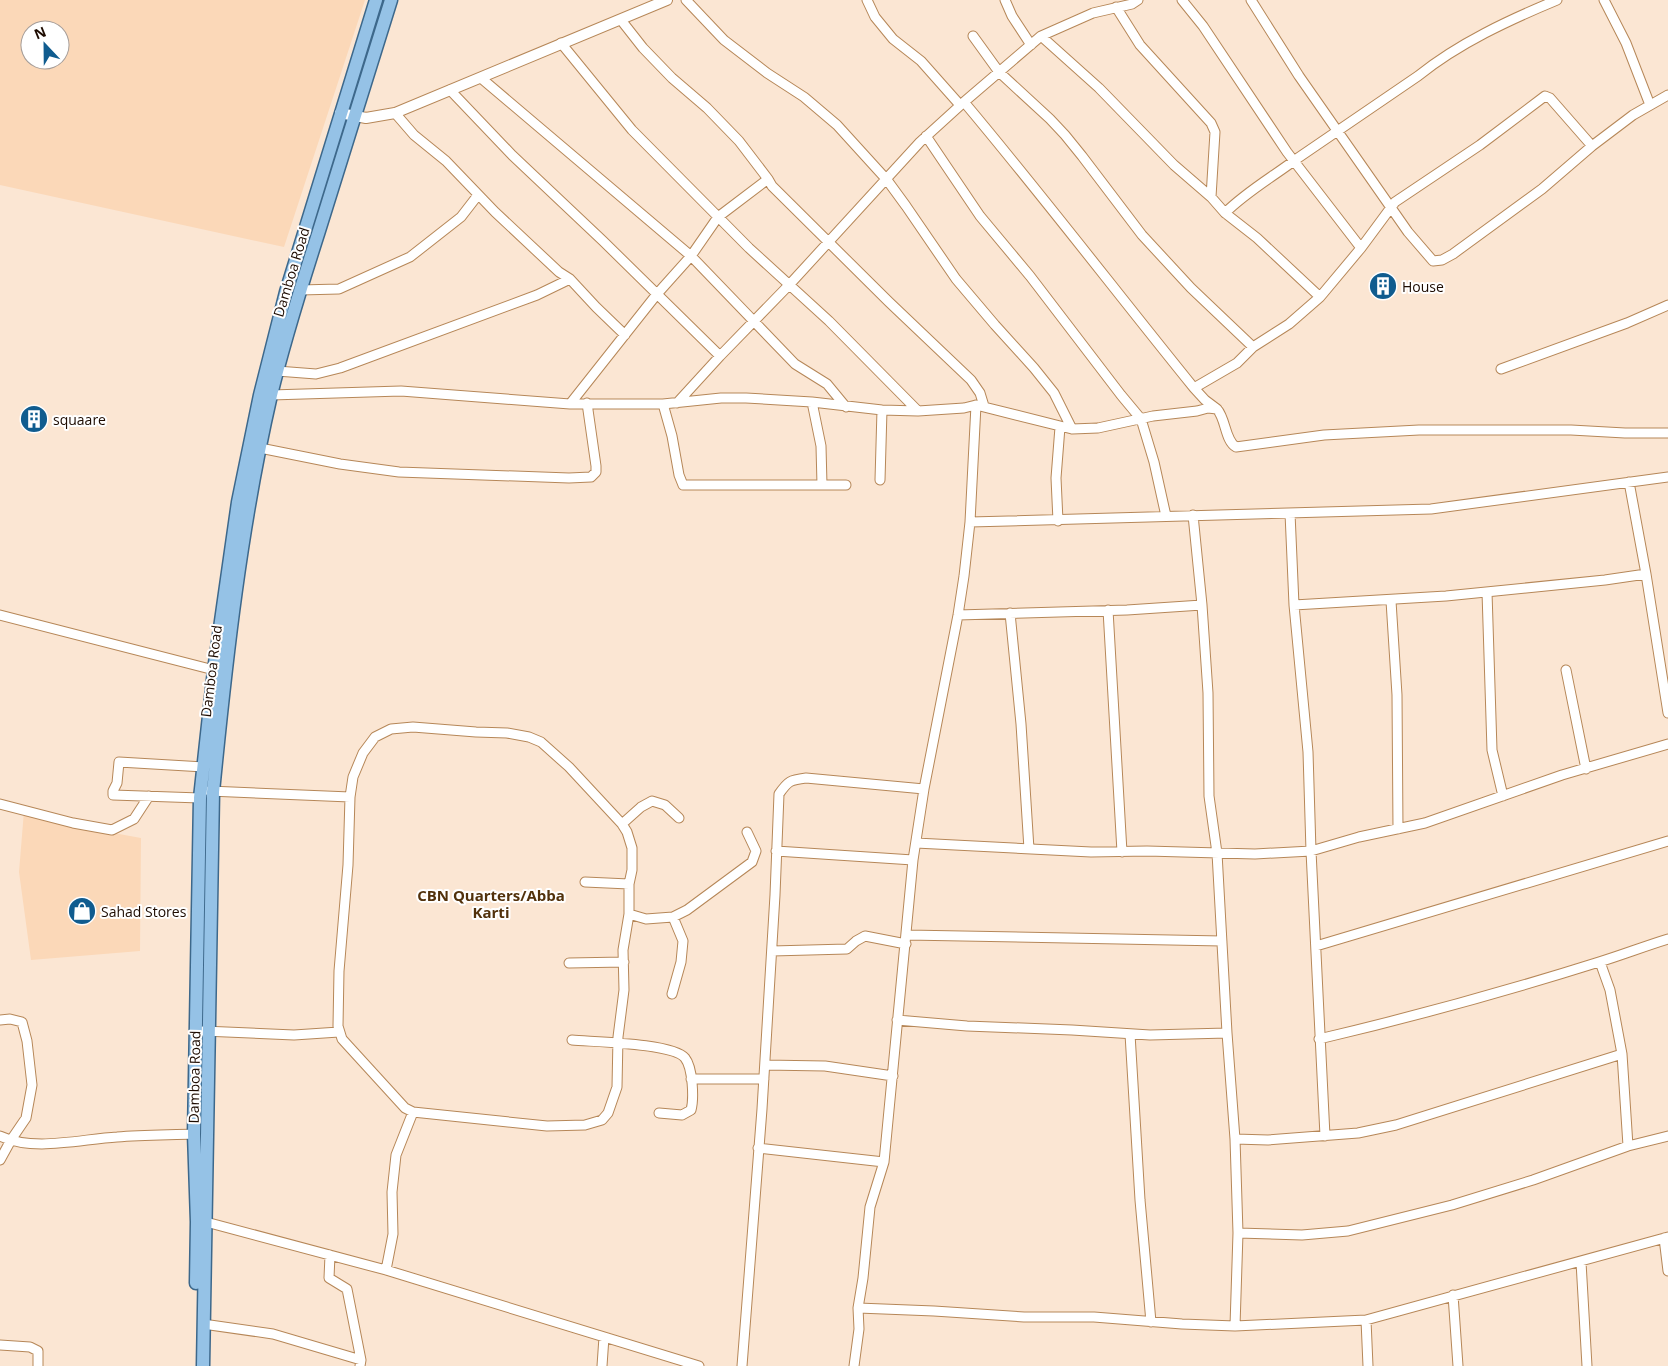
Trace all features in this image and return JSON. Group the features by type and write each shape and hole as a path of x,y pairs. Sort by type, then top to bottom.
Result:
{"main road":[{"name":"Damboa Road","path":"195,1366 210,1031 204,768 214,670 238,502 260,395 286,292 376,0"},
{"name":"Damboa Road","path":"203,1366 202,1222 194,1134 195,1031 205,794 222,700 234,607 260,448 271,395 300,290 354,116 387,1"}],"street":[{"path":"340,113 366,118 395,113 667,0"},
{"path":"686,0 724,40 767,73 804,97 837,125 887,180 956,279 1054,393 1072,429"},
{"path":"867,0 876,17 893,39 921,61 962,104 1057,215 1113,289 1194,388 1222,414 1232,445 1236,447 1324,435 1418,430 1571,430 1668,433"},
{"path":"1005,0 1012,16 1031,45"},
{"path":"678,403 926,136 998,72 1041,36 1093,12 1132,4 1138,0"},
{"path":"1182,0 1203,26 1278,138 1361,248"},
{"path":"1251,0 1298,76 1408,232 1433,261 1442,260 1542,189 1632,115 1668,95"},
{"path":"1225,212 1249,191 1282,171 1294,160 1452,52 1527,12 1557,0"},
{"path":"1604,0 1626,43 1650,105"},
{"path":"1116,7 1140,45 1211,123 1215,132 1211,197"},
{"path":"621,20 643,48 672,78 707,108 740,142 772,186 971,380 980,393 970,522 958,615 924,789 913,860 884,1162 870,1207 858,1308 859,1329 854,1366"},
{"path":"973,36 998,72 1050,119 1082,156 1142,235 1191,288 1253,347"},
{"path":"1041,36 1099,88 1174,165 1211,197 1225,212 1257,238 1320,297"},
{"path":"561,43 632,130 749,248 829,321 918,411"},
{"path":"481,78 691,256 795,364 827,384 846,406"},
{"path":"450,90 512,155 720,356"},
{"path":"1194,388 1237,363 1253,347 1289,324 1320,297 1361,248 1391,207 1411,191 1480,145 1545,96 1558,105 1592,146"},
{"path":"395,113 414,135 446,161 559,272 570,279 625,335"},
{"path":"926,136 980,216 1030,276 1120,395 1141,419 1154,462 1166,516"},
{"path":"570,404 657,294 691,256 718,217 768,179"},
{"path":"300,290 339,290 410,257 461,217 478,194"},
{"path":"278,371 316,374 340,368 537,295 570,279"},
{"path":"1501,368 1628,323 1668,304"},
{"path":"271,395 401,391 570,404 663,404 721,398 746,398 812,402 882,410 918,411 980,406 1072,429 1098,428 1208,408 1217,409"},
{"path":"812,402 821,446 822,485"},
{"path":"260,448 340,464 398,472 569,478 591,476 596,472 596,466 586,403"},
{"path":"663,404 683,485 846,485"},
{"path":"880,480 882,410"},
{"path":"1058,521 1056,478 1060,427"},
{"path":"970,522 1431,509 1668,476"},
{"path":"1629,482 1668,713"},
{"path":"1290,513 1294,605 1308,752 1319,1039 1325,1136"},
{"path":"1193,516 1208,693 1209,796 1217,853 1235,1140 1238,1233 1235,1326"},
{"path":"1294,605 1391,601 1604,580 1646,574"},
{"path":"1487,592 1492,750 1503,796"},
{"path":"1391,601 1397,695 1398,829"},
{"path":"958,615 1127,610 1202,605"},
{"path":"1108,610 1122,852"},
{"path":"1010,613 1021,724 1029,849"},
{"path":"0,615 214,670"},
{"path":"1566,670 1586,769"},
{"path":"413,727 508,733 529,737 541,742 553,751 622,824 627,832 632,848 629,914 623,950 624,990 618,1044 617,1086 608,1113 602,1120 585,1126 547,1126 413,1112 405,1108 342,1039 339,1032 339,971 348,865 350,797 353,777 363,754 375,737 391,729 413,727"},
{"path":"916,843 1122,852 1255,854 1311,851 1359,837 1425,823 1586,769 1668,744"},
{"path":"204,768 119,762 117,783 113,795 205,794 350,797"},
{"path":"742,1366 765,1065 779,794 786,783 794,779 806,778 924,789"},
{"path":"0,804 73,823 112,830 134,819 149,796"},
{"path":"622,824 641,808 652,802 665,805 679,818"},
{"path":"629,914 646,919 672,918 687,910 752,862 756,851 747,832"},
{"path":"1316,946 1668,841"},
{"path":"776,851 913,860"},
{"path":"585,882 629,884"},
{"path":"672,918 683,941 681,962 672,994"},
{"path":"907,934 1222,941"},
{"path":"772,951 847,949 865,936 906,944"},
{"path":"1319,1039 1389,1023 1600,962 1668,939"},
{"path":"569,963 624,962"},
{"path":"1600,962 1610,990 1622,1054 1628,1146"},
{"path":"0,1020 22,1022 32,1079 26,1118 0,1160"},
{"path":"897,1020 967,1026 1150,1035 1227,1033"},
{"path":"195,1031 294,1035 339,1032"},
{"path":"1130,1034 1140,1200 1151,1322"},
{"path":"572,1040 654,1047 673,1050 685,1057 690,1066 693,1102 691,1110 682,1115 659,1113"},
{"path":"1235,1140 1268,1140 1358,1133 1396,1125 1622,1054"},
{"path":"765,1065 825,1066 892,1076"},
{"path":"691,1079 764,1079"},
{"path":"386,1270 393,1234 392,1192 396,1155 413,1112"},
{"path":"0,1136 33,1144 118,1137 194,1134"},
{"path":"1238,1233 1302,1235 1348,1231 1452,1205 1533,1180 1628,1146 1668,1136"},
{"path":"758,1148 884,1162"},
{"path":"202,1222 386,1270 699,1366"},
{"path":"858,1308 934,1310 1024,1316 1094,1317 1235,1326 1366,1320 1666,1238 1668,1271"},
{"path":"203,1324 274,1334 361,1363 346,1288 330,1278 330,1255"},
{"path":"1581,1262 1587,1366"},
{"path":"1454,1295 1458,1366"},
{"path":"1366,1320 1368,1366"},
{"path":"602,1366 604,1336"},
{"path":"0,1345 30,1348 38,1351 38,1366"}],"shaded area":[{"path":"0,0 365,0 284,247 0,185"},
{"name":"Sahad Stores","path":"24,811 97,830 141,838 140,951 31,960 19,872"}],"place":[{"name":"House","path":"1383,286"},
{"name":"squaare","path":"34,419"},
{"name":"Sahad Stores","path":"82,911"}],"district":[{"name":"CBN Quarters/Abba Karti","path":"491,904"}]}
